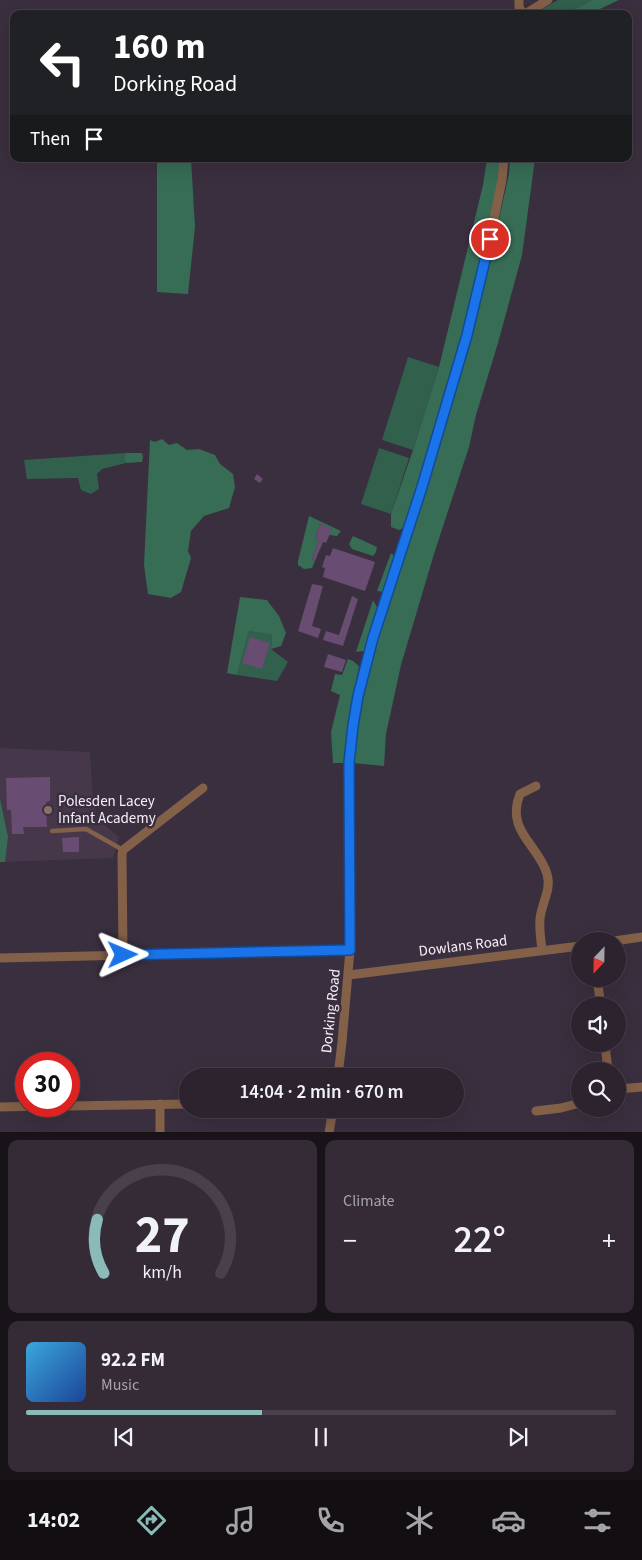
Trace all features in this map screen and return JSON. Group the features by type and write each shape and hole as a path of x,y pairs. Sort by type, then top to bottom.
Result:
{"street":[{"path":"531,10 548,0"},
{"name":"Dorking Road","path":"339,1068 350,950 349,763 358,696 373,638 422,487 467,335 486,258 502,180 504,162"},
{"path":"536,786 520,794 517,813 521,830 546,868 548,876 547,893 540,918 542,950"},
{"path":"123,955 123,850 203,788"},
{"path":"626,939 642,937"},
{"name":"Dowlans Road","path":"349,975 571,947"},
{"path":"0,958 350,950"},
{"path":"626,1088 642,1087"},
{"path":"160,1104 160,1132"},
{"path":"80,1106 179,1104"},
{"path":"536,1111 571,1105"},
{"path":"0,1107 15,1107"},
{"path":"329,1132 331,1118"}],"lane":[{"path":"52,831 86,829 123,850"}],"shaded area":[{"name":"Polesden Lacey Infant Academy","path":"0,748 90,752 93,800 99,821 119,837 113,858 0,862"}],"green space":[{"path":"558,0 592,0 573,10 540,10"},
{"path":"592,0 619,0 598,10 573,10"},
{"path":"157,162 191,162 195,227 188,294 157,292"},
{"path":"487,162 500,162 487,242 474,296 407,526 399,530 391,527 391,514 439,367 483,185"},
{"path":"510,162 535,162 522,255 476,415 469,447 434,554 401,665 386,734 384,766 353,763 355,724 367,672 454,398 487,273 509,174"},
{"path":"408,357 439,367 413,450 382,440"},
{"path":"162,439 169,445 177,443 187,450 199,449 215,455 220,464 233,474 235,487 229,508 204,516 191,531 188,551 191,558 181,592 171,598 148,594 144,565 150,440 155,442"},
{"path":"379,448 409,458 391,514 361,504"},
{"path":"126,453 124,458 126,463 102,469 97,474 99,489 91,494 81,490 78,478 27,479 24,460"},
{"path":"126,453 142,453 142,462 126,463 124,458"},
{"path":"309,516 341,531 337,536 329,535 331,529 320,524 315,538 319,540 312,559 315,561 312,568 304,569 298,565 298,561"},
{"path":"353,536 377,547 373,556 352,549 349,544"},
{"path":"391,553 396,557 384,592 377,591"},
{"path":"240,597 267,600 279,616 286,633 281,646 271,649 272,635 249,631 237,675 227,673"},
{"path":"373,600 378,609 364,651 356,652"},
{"path":"249,631 272,635 271,649 288,662 277,681 237,675"},
{"path":"348,659 359,666 349,716 345,763 333,763 331,732 340,695 331,691 335,674 342,675"},
{"path":"0,799 8,837 5,862 0,862"}],"building":[{"path":"257,474 263,479 260,483 254,479"},
{"path":"320,524 332,529 326,543 323,542 315,561 312,559 319,540 315,538"},
{"path":"333,548 375,562 365,591 323,577 325,568 322,567 326,555 330,556"},
{"path":"312,584 323,586 312,626 321,629 318,638 298,631"},
{"path":"352,596 358,599 343,646 323,640 326,631 339,635"},
{"path":"250,637 270,643 262,669 242,663"},
{"path":"328,654 346,660 342,672 324,667"},
{"path":"50,777 50,801 46,802 47,827 23,827 24,834 12,834 11,810 7,810 6,778"},
{"path":"79,837 79,852 63,852 62,838"}],"place":[{"name":"Polesden Lacey Infant Academy","path":"48,810"}],"route":[{"path":"123,955 350,950 349,763 358,696 373,638 422,487 467,335 490,239"}]}
